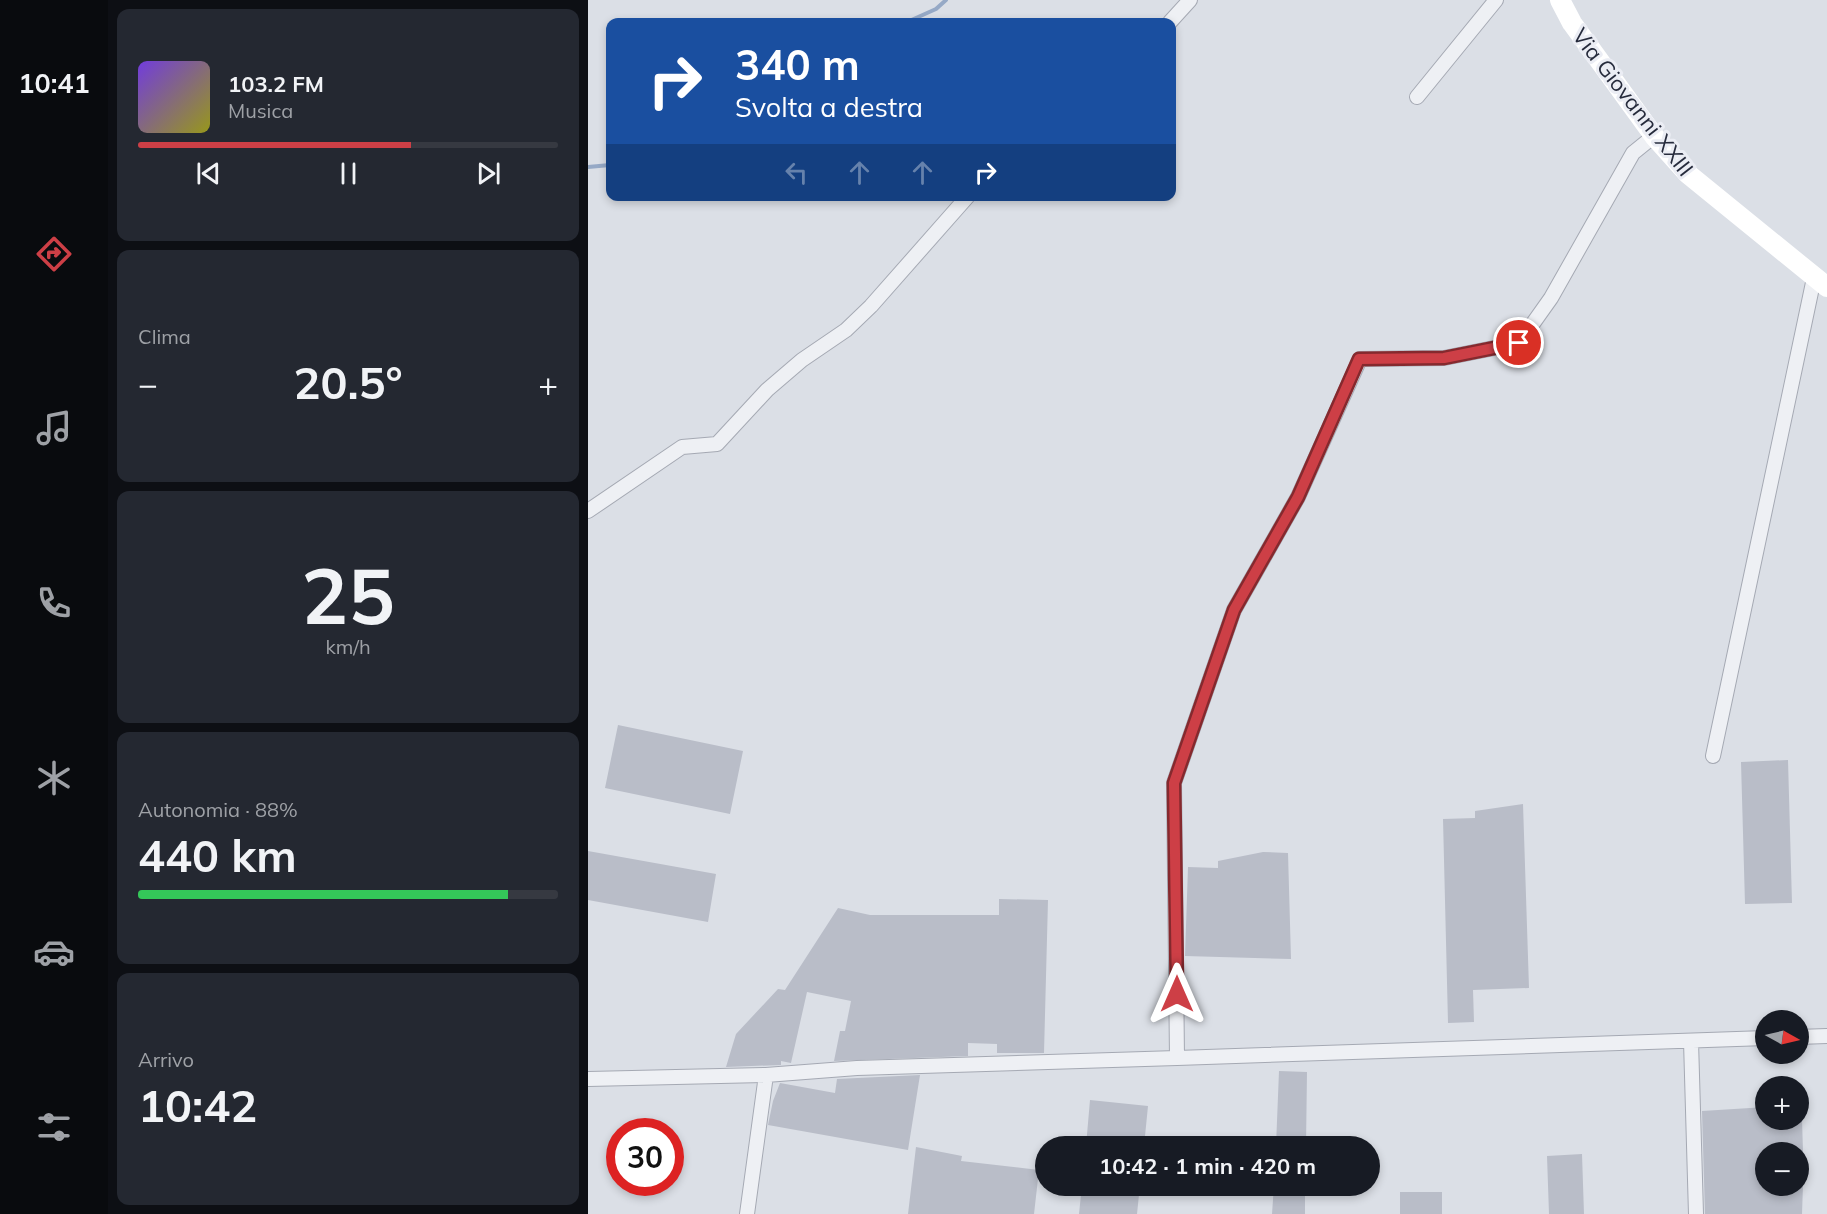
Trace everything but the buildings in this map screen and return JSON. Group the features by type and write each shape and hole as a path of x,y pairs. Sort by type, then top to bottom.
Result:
{"main road":[{"name":"Via Giovanni XXIII","path":"1560,0 1572,23 1654,136 1688,174 1712,196 1820,282"}],"street":[{"path":"1174,18 1190,0"},
{"path":"1417,97 1496,0"},
{"path":"1177,1058 1174,783 1234,610 1298,497 1359,359 1444,358 1519,343 1551,298 1633,153 1654,136"},
{"path":"588,511 682,447 717,444 767,390 802,360 846,330 872,306 964,201"},
{"path":"1713,756 1820,282"},
{"path":"1809,1037 1827,1036"},
{"path":"588,1079 766,1075 856,1068 1755,1038"},
{"path":"1691,1041 1696,1214"},
{"path":"747,1214 766,1075"}],"waterway":[{"path":"916,18 936,9 946,0"},
{"path":"588,167 606,165"}],"route":[{"path":"1177,994 1174,783 1234,610 1298,497 1359,359 1444,358 1519,343"}]}
